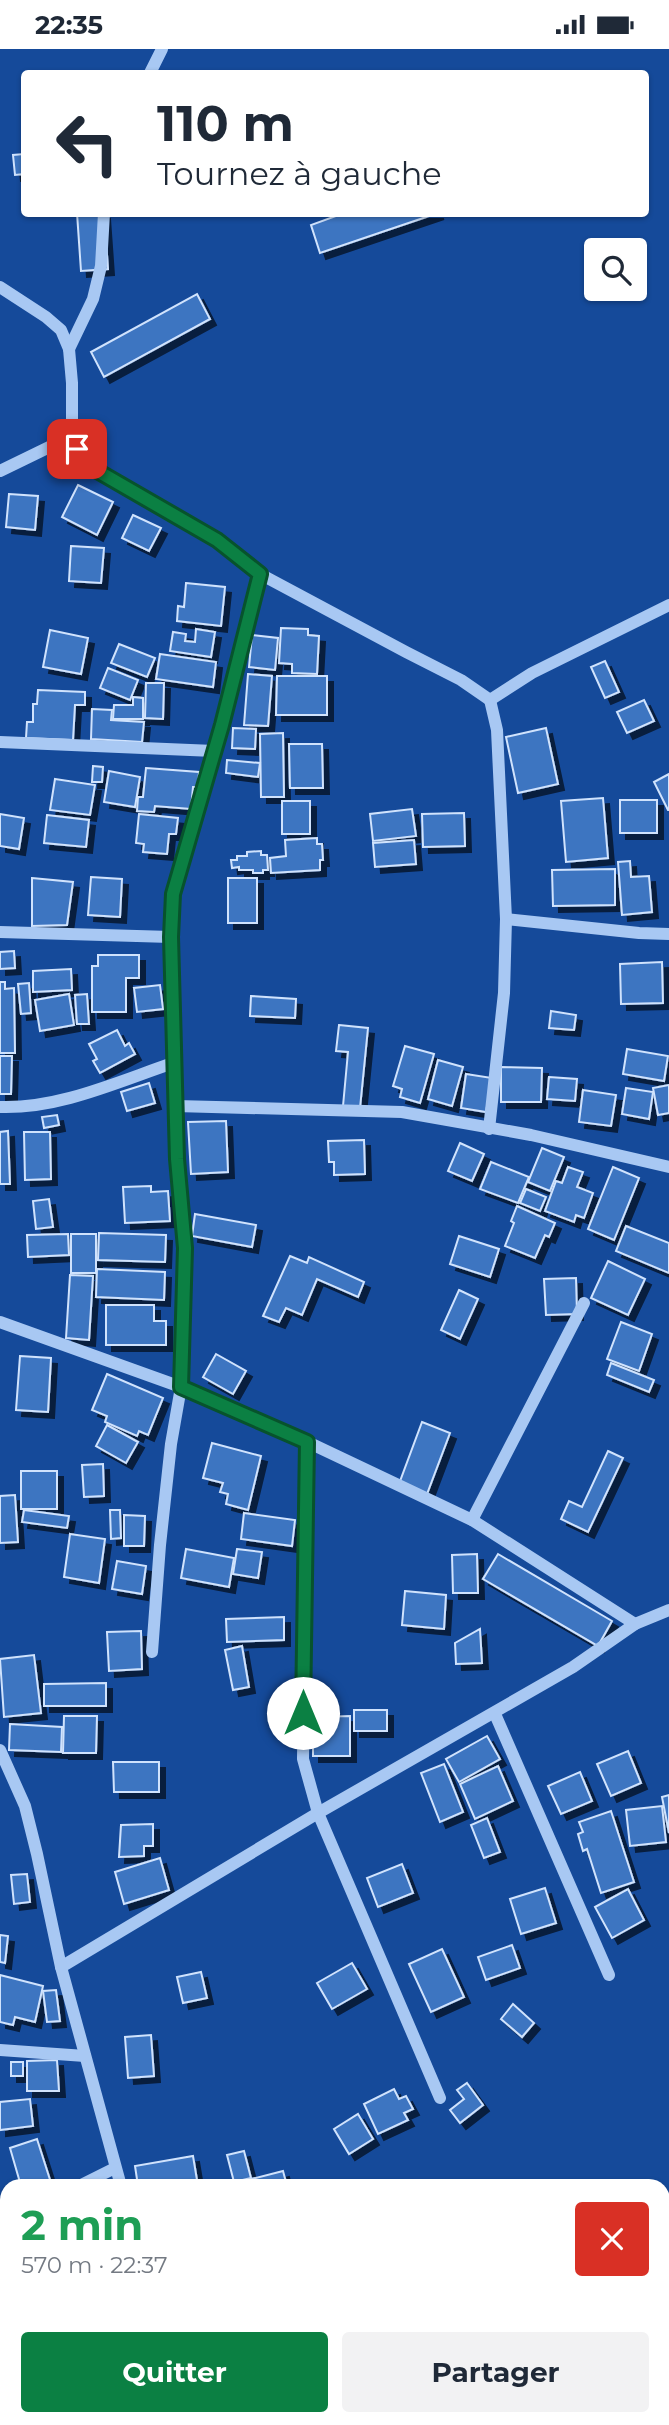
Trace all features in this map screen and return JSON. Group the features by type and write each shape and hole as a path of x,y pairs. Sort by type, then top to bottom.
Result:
{"street":[{"path":"152,70 162,49"},
{"path":"69,349 93,299 101,266 104,217"},
{"path":"0,287 61,330 69,349 72,436 77,449 94,469 217,540 260,574 461,680 489,700 497,730 506,919 503,993 489,1129"},
{"path":"0,471 72,436"},
{"path":"152,1652 171,1444 181,1387 185,1248 177,1159 171,937 173,894 260,574"},
{"path":"489,700 531,673 666,607 669,620"},
{"path":"0,742 214,751"},
{"path":"506,919 669,934"},
{"path":"0,932 171,937"},
{"path":"0,1107 25,1107 63,1100 176,1062"},
{"path":"176,1106 402,1112 531,1135 669,1167"},
{"path":"472,1520 584,1303"},
{"path":"0,1322 181,1387 307,1442 472,1520 635,1624"},
{"path":"307,1442 303,1759 318,1813 440,2098"},
{"path":"61,1967 318,1813 495,1714 573,1667 635,1624 669,1610"},
{"path":"495,1714 609,1975"},
{"path":"0,1749 24,1806 61,1967 119,2179"},
{"path":"0,2050 85,2056"},
{"path":"93,2179 115,2168"}],"building":[{"path":"21,154 21,174 15,175 13,155"},
{"path":"77,217 104,217 108,269 81,271"},
{"path":"333,217 426,217 320,253 311,225"},
{"path":"197,294 210,319 104,377 91,352"},
{"path":"78,485 113,502 97,535 62,517"},
{"path":"9,494 38,496 35,530 6,527"},
{"path":"133,515 161,528 149,551 122,538"},
{"path":"71,546 104,548 101,583 69,581"},
{"path":"186,583 225,587 221,626 177,621 178,606 184,607"},
{"path":"281,628 308,629 308,635 319,636 317,674 292,673 292,664 279,663"},
{"path":"196,629 215,632 211,657 170,651 173,632 186,634 185,641 195,642"},
{"path":"50,630 88,638 81,674 43,667"},
{"path":"252,635 278,638 275,670 249,667"},
{"path":"119,644 155,658 147,677 111,663"},
{"path":"160,654 216,662 213,687 156,679"},
{"path":"605,661 619,692 605,698 591,667"},
{"path":"108,668 138,680 130,700 100,688"},
{"path":"248,674 272,676 268,726 244,725"},
{"path":"277,676 327,676 327,715 276,715"},
{"path":"146,683 164,683 163,719 145,718"},
{"path":"38,690 85,692 85,705 75,705 73,740 26,738 27,722 33,722 33,704 37,704"},
{"path":"133,697 143,698 143,719 113,719 114,705 133,705"},
{"path":"644,700 654,721 627,733 617,712"},
{"path":"92,709 112,710 111,720 144,722 142,742 91,739"},
{"path":"233,728 256,729 255,749 232,748"},
{"path":"546,728 558,784 518,793 506,737"},
{"path":"283,733 284,797 261,797 260,734"},
{"path":"289,744 322,744 323,788 290,788"},
{"path":"227,760 260,763 258,777 226,773"},
{"path":"93,766 103,767 102,782 92,782"},
{"path":"146,768 199,772 198,787 193,787 191,809 155,806 154,812 137,811 138,797 143,797"},
{"path":"109,771 140,777 135,807 104,802"},
{"path":"669,774 669,810 668,810 654,782"},
{"path":"55,779 95,785 90,815 50,810"},
{"path":"603,798 608,858 566,862 561,801"},
{"path":"620,800 657,800 657,833 620,833"},
{"path":"282,801 310,801 310,834 282,834"},
{"path":"412,809 416,836 373,841 370,814"},
{"path":"464,813 465,846 423,847 422,814"},
{"path":"0,814 24,818 19,849 0,846"},
{"path":"139,814 178,818 176,834 169,834 167,854 143,852 144,844 136,843"},
{"path":"47,815 89,820 86,847 44,843"},
{"path":"317,838 317,844 322,844 323,860 320,860 320,870 271,873 270,858 286,856 285,840"},
{"path":"414,840 416,864 375,867 373,843"},
{"path":"261,851 261,855 267,855 268,870 263,870 263,873 239,870 239,867 232,868 231,860 237,860 237,856"},
{"path":"630,861 631,877 649,876 652,912 622,915 618,862"},
{"path":"615,869 615,905 553,906 552,870"},
{"path":"91,877 122,879 120,917 88,915"},
{"path":"32,878 73,882 67,925 32,926"},
{"path":"228,878 257,878 257,923 228,923"},
{"path":"14,951 15,968 0,969 0,952"},
{"path":"98,955 139,955 139,978 126,978 126,1012 92,1012 92,966 98,966"},
{"path":"662,962 663,1003 621,1004 620,964"},
{"path":"71,969 72,990 33,992 33,971"},
{"path":"0,982 5,982 5,989 14,988 15,1053 0,1053"},
{"path":"29,983 31,1013 21,1014 18,984"},
{"path":"160,985 163,1009 137,1012 134,988"},
{"path":"69,994 74,1025 40,1031 35,1000"},
{"path":"87,994 89,1024 77,1024 75,995"},
{"path":"251,996 296,999 295,1018 250,1016"},
{"path":"551,1011 576,1015 574,1030 549,1028"},
{"path":"339,1025 368,1028 360,1108 343,1106 348,1052 336,1051"},
{"path":"117,1030 125,1046 129,1043 135,1054 100,1073 93,1061 97,1059 89,1044"},
{"path":"405,1046 434,1054 420,1103 400,1097 402,1089 393,1086"},
{"path":"627,1049 668,1056 664,1081 623,1074"},
{"path":"0,1056 12,1056 11,1094 0,1094"},
{"path":"438,1060 463,1067 452,1106 428,1099"},
{"path":"501,1067 542,1068 541,1102 501,1102"},
{"path":"466,1074 492,1078 486,1112 461,1108"},
{"path":"549,1077 577,1079 575,1101 547,1099"},
{"path":"149,1083 155,1103 127,1111 121,1092"},
{"path":"669,1085 669,1113 658,1115 653,1088"},
{"path":"626,1088 653,1092 649,1119 622,1114"},
{"path":"583,1090 616,1095 611,1126 579,1122"},
{"path":"57,1115 59,1125 44,1128 42,1117"},
{"path":"226,1121 228,1172 191,1174 188,1122"},
{"path":"8,1131 10,1184 0,1184 0,1132"},
{"path":"24,1132 50,1132 51,1179 25,1180"},
{"path":"364,1140 365,1174 334,1175 334,1162 329,1162 328,1141"},
{"path":"460,1143 484,1154 472,1181 448,1171"},
{"path":"542,1148 564,1157 550,1191 528,1182"},
{"path":"491,1162 529,1177 518,1203 480,1189"},
{"path":"568,1167 583,1172 577,1187 593,1193 584,1218 576,1215 574,1222 545,1211 556,1181 562,1183"},
{"path":"613,1167 639,1178 614,1240 588,1229"},
{"path":"151,1186 151,1192 168,1191 170,1221 125,1223 123,1187"},
{"path":"526,1189 546,1197 540,1211 520,1203"},
{"path":"49,1199 53,1227 36,1229 33,1201"},
{"path":"517,1206 555,1223 549,1237 545,1235 535,1258 505,1246"},
{"path":"195,1214 256,1225 252,1247 192,1236"},
{"path":"626,1226 669,1243 669,1273 616,1251"},
{"path":"99,1233 166,1235 165,1262 98,1260"},
{"path":"68,1234 69,1255 28,1257 27,1235"},
{"path":"71,1234 96,1234 96,1273 71,1273"},
{"path":"459,1236 499,1249 490,1277 450,1264"},
{"path":"290,1256 307,1263 309,1257 364,1282 358,1297 317,1279 302,1315 286,1308 279,1322 263,1316"},
{"path":"608,1261 645,1279 628,1315 591,1298"},
{"path":"97,1269 165,1272 164,1300 96,1297"},
{"path":"70,1275 93,1276 89,1340 66,1338"},
{"path":"576,1278 577,1314 546,1315 544,1279"},
{"path":"459,1290 478,1299 460,1339 441,1330"},
{"path":"106,1305 154,1305 154,1321 166,1321 166,1345 106,1345"},
{"path":"621,1322 652,1334 639,1371 607,1359"},
{"path":"216,1354 246,1371 233,1394 203,1377"},
{"path":"20,1356 51,1358 48,1412 16,1410"},
{"path":"611,1363 654,1380 649,1392 607,1375"},
{"path":"107,1374 163,1398 148,1435 139,1431 137,1436 105,1422 107,1416 92,1410"},
{"path":"422,1422 450,1433 427,1494 399,1484"},
{"path":"107,1425 138,1442 126,1463 96,1446"},
{"path":"212,1443 261,1456 248,1510 226,1504 228,1494 220,1492 223,1483 203,1478"},
{"path":"608,1451 623,1458 588,1532 561,1519 569,1501 582,1507"},
{"path":"103,1464 104,1496 84,1497 82,1465"},
{"path":"21,1471 57,1471 57,1509 21,1509"},
{"path":"15,1495 18,1542 0,1543 0,1496"},
{"path":"24,1510 69,1516 67,1528 22,1522"},
{"path":"110,1510 120,1510 121,1538 111,1539"},
{"path":"244,1513 295,1520 292,1546 241,1539"},
{"path":"124,1515 145,1516 144,1546 124,1546"},
{"path":"70,1534 105,1539 99,1583 64,1577"},
{"path":"186,1549 234,1558 229,1587 181,1578"},
{"path":"237,1549 262,1552 258,1578 233,1574"},
{"path":"477,1554 478,1593 453,1593 452,1555"},
{"path":"498,1554 612,1621 598,1646 483,1579"},
{"path":"117,1561 146,1566 142,1594 112,1589"},
{"path":"405,1591 446,1595 444,1629 402,1625"},
{"path":"284,1617 284,1640 227,1642 226,1619"},
{"path":"480,1629 482,1663 456,1664 455,1643"},
{"path":"141,1631 142,1669 109,1671 107,1632"},
{"path":"242,1646 249,1687 233,1690 225,1650"},
{"path":"34,1655 41,1713 4,1717 0,1659"},
{"path":"106,1683 106,1706 44,1706 44,1684"},
{"path":"354,1710 387,1710 387,1731 354,1731"},
{"path":"64,1716 97,1716 96,1753 63,1753"},
{"path":"350,1716 350,1756 313,1756 313,1741 319,1741 319,1717"},
{"path":"10,1724 62,1727 61,1752 9,1750"},
{"path":"487,1736 500,1759 459,1782 446,1759"},
{"path":"628,1751 641,1783 611,1796 597,1764"},
{"path":"113,1762 159,1762 159,1792 114,1792"},
{"path":"444,1764 463,1812 440,1822 421,1773"},
{"path":"498,1766 513,1801 475,1819 460,1784"},
{"path":"580,1772 592,1801 561,1814 548,1786"},
{"path":"669,1795 669,1833 662,1797"},
{"path":"662,1806 666,1842 630,1846 626,1810"},
{"path":"611,1811 634,1882 601,1893 587,1849 583,1851 578,1834 583,1832 579,1822"},
{"path":"487,1818 500,1852 484,1858 471,1825"},
{"path":"153,1824 153,1846 144,1846 144,1856 119,1857 121,1825"},
{"path":"160,1858 169,1890 124,1904 115,1872"},
{"path":"402,1864 413,1893 378,1907 367,1878"},
{"path":"27,1874 30,1902 14,1904 11,1875"},
{"path":"545,1888 556,1923 521,1934 510,1899"},
{"path":"628,1889 644,1920 612,1938 595,1907"},
{"path":"0,1935 8,1936 5,1963 0,1962"},
{"path":"512,1945 520,1968 486,1980 478,1957"},
{"path":"442,1949 464,1997 431,2012 409,1964"},
{"path":"352,1963 367,1989 332,2009 317,1983"},
{"path":"201,1972 207,1998 183,2003 177,1977"},
{"path":"0,1975 43,1986 35,2022 15,2017 13,2025 0,2022"},
{"path":"56,1990 60,2021 47,2022 43,1991"},
{"path":"513,2004 534,2023 522,2037 501,2019"},
{"path":"151,2035 154,2076 128,2078 125,2037"},
{"path":"57,2060 59,2091 27,2091 27,2061"},
{"path":"11,2062 23,2062 23,2076 11,2076"},
{"path":"467,2083 483,2105 460,2123 450,2110 464,2099 457,2090"},
{"path":"394,2089 399,2099 406,2096 413,2109 404,2113 408,2120 378,2134 364,2104"},
{"path":"30,2099 33,2126 0,2130 0,2102"},
{"path":"358,2114 373,2139 349,2154 334,2129"},
{"path":"37,2139 50,2179 19,2179 10,2148"},
{"path":"244,2151 251,2178 233,2179 227,2155"},
{"path":"193,2156 197,2179 137,2179 135,2166"},
{"path":"283,2171 285,2179 252,2179"}],"route":[{"path":"77,449 94,469 217,540 260,574 222,725 173,894 171,937 177,1159 185,1248 181,1387 307,1442 303,1713"}]}
